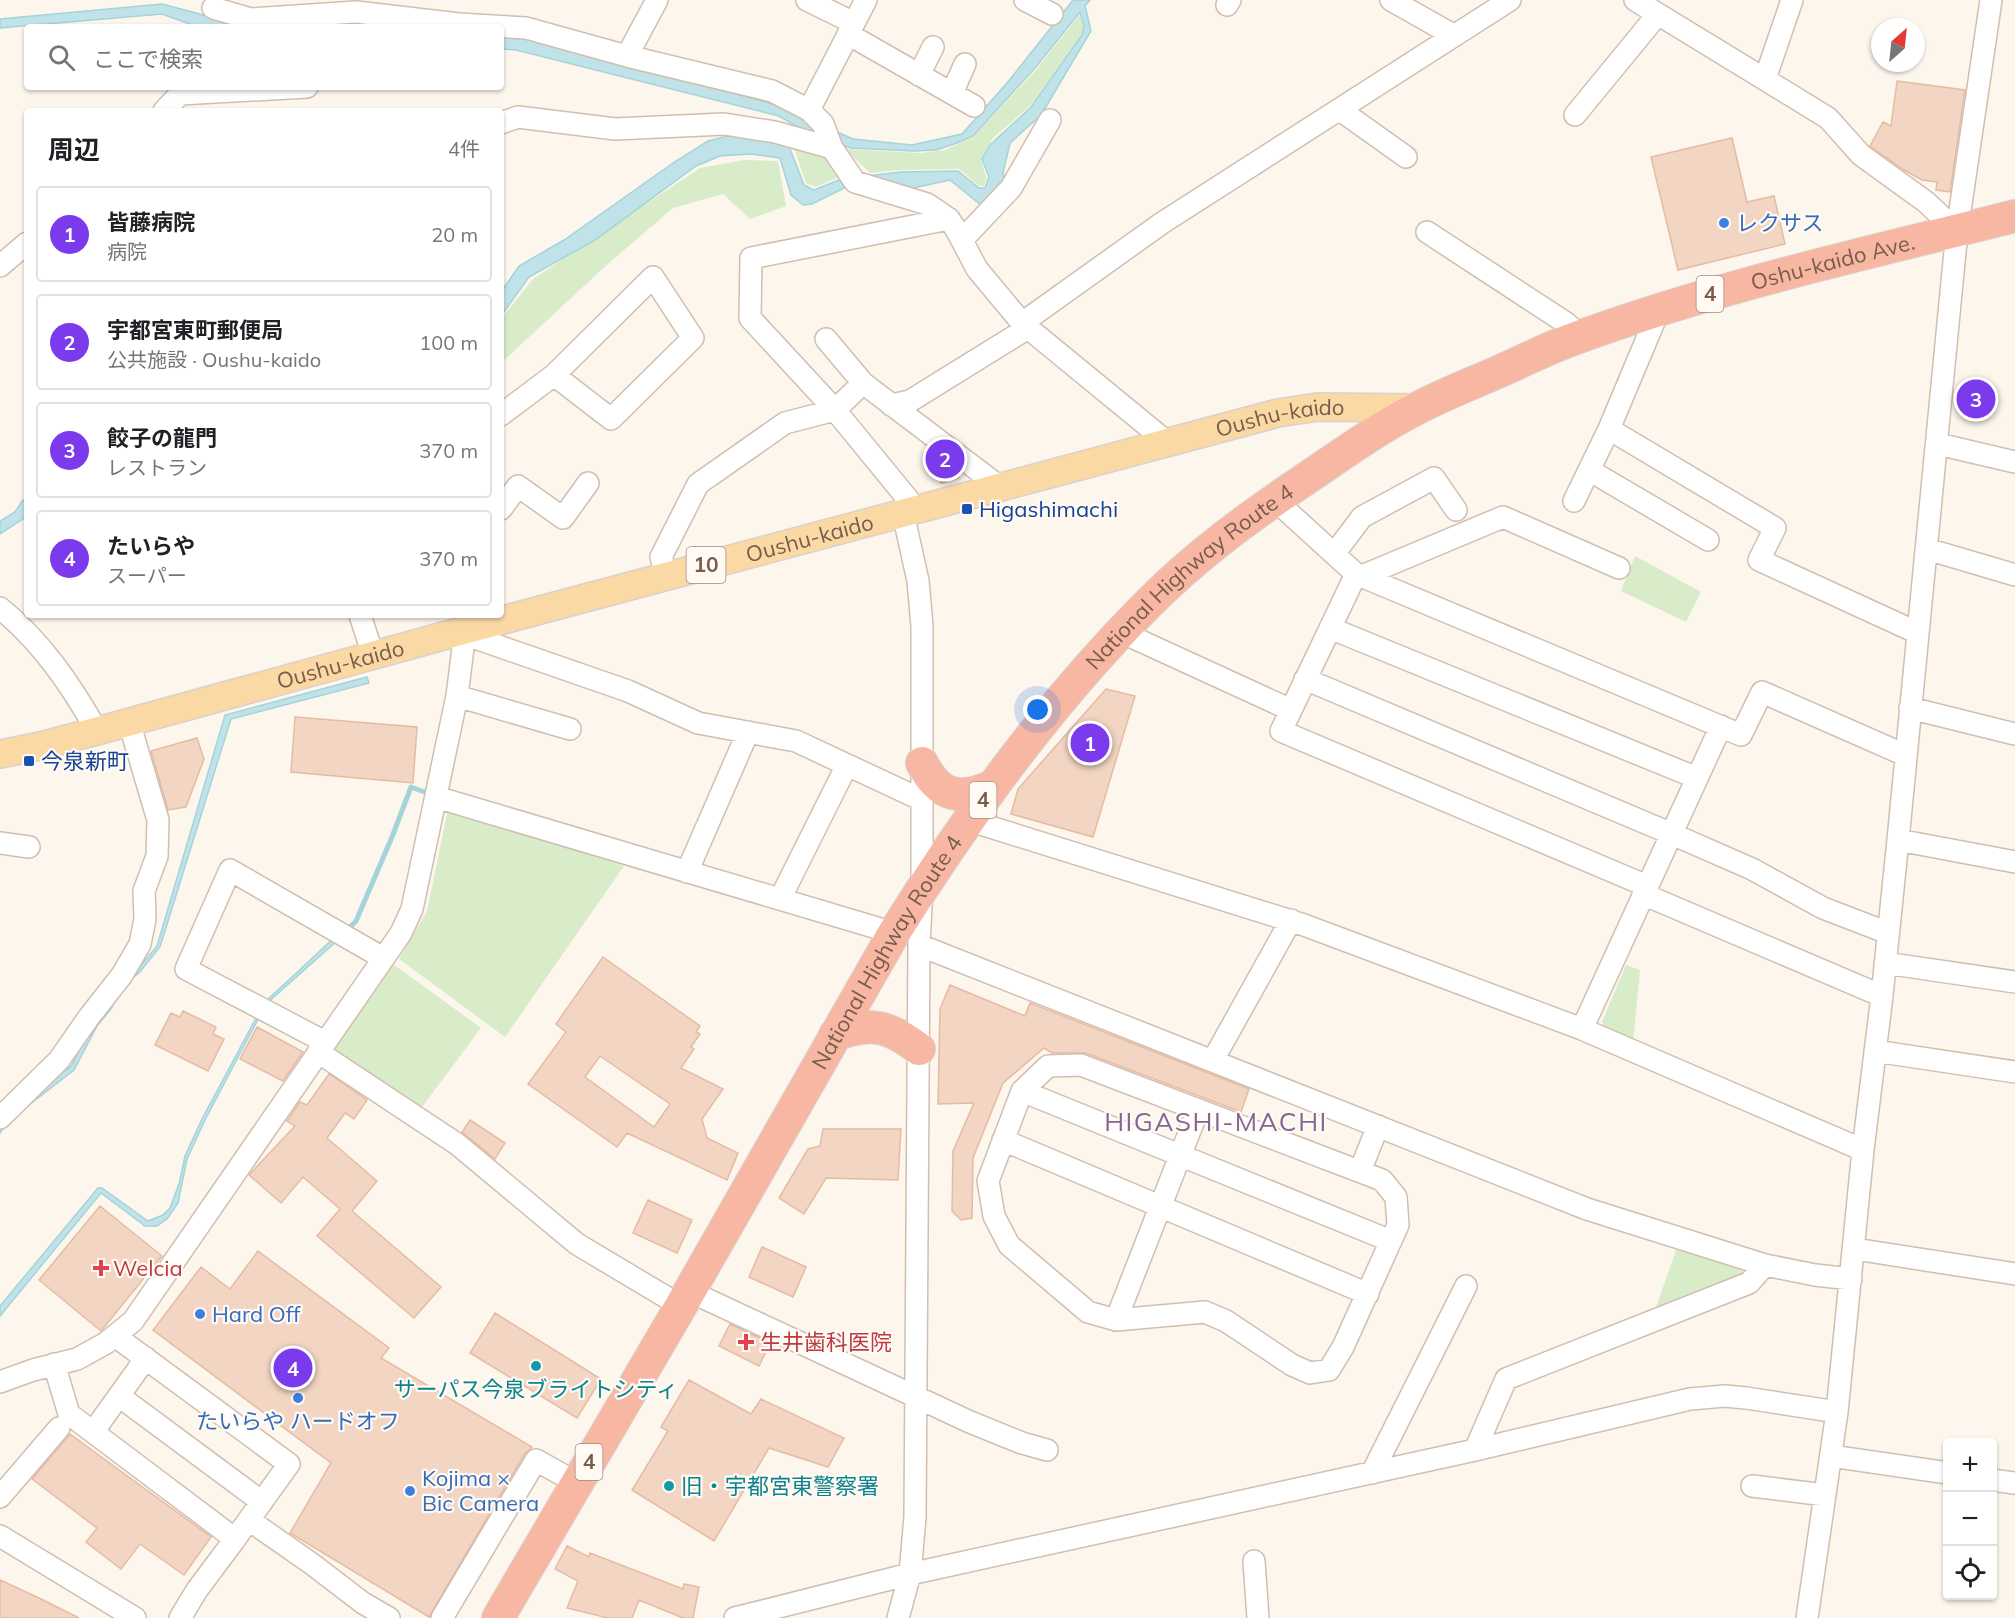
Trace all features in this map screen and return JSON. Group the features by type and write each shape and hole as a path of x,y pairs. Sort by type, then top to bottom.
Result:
{"highway":[{"name":"Oshu-kaido Ave.","path":"1417,408 1581,336 1659,310 1747,284 2015,216"},
{"name":"National Highway Route 4","path":"498,1618 835,1035 906,939 922,887 993,786 1074,685 1150,602 1196,561 1275,500 1379,430 1417,408"},
{"path":"922,763 930,779 941,789 960,796 976,794 993,786"},
{"path":"835,1035 854,1028 878,1027 899,1034 919,1049"}],"main road":[{"name":"Oushu-kaido","path":"504,616 666,576 1278,413 1318,408 1417,408"},
{"name":"Oushu-kaido","path":"0,754 97,731 498,618"}],"street":[{"path":"807,0 920,75 974,106"},
{"path":"809,110 866,0"},
{"path":"1025,0 1052,14"},
{"path":"1391,0 1454,35"},
{"path":"891,405 910,400 1025,326 1162,223 1510,0"},
{"path":"1635,0 1828,118 1861,154 1926,202 1957,231"},
{"path":"1765,79 1792,0"},
{"path":"1807,1618 1838,1412 1863,1150 1882,996 1938,444 1957,231 1991,0"},
{"path":"627,56 648,3"},
{"path":"213,8 251,19 356,6 459,24"},
{"path":"1575,115 1658,14"},
{"path":"504,27 526,28 627,56 772,91 809,110 823,124 832,148 855,182 927,204 949,219 977,269 1025,326 1167,442"},
{"path":"920,75 933,47"},
{"path":"951,93 965,64"},
{"path":"167,108 180,94 253,90"},
{"path":"1340,110 1406,157"},
{"path":"504,122 518,117 615,129 724,124 775,132 832,148"},
{"path":"962,240 1011,188 1050,120"},
{"path":"922,887 922,626 910,511 835,410 750,318 751,258 949,219"},
{"path":"1427,232 1566,323 1581,336"},
{"path":"0,266 24,246"},
{"path":"504,413 554,375 653,277 693,338 611,419 554,375"},
{"path":"1574,501 1609,429 1659,310"},
{"path":"826,339 862,383 1000,487"},
{"path":"666,576 660,557 698,484 785,423 835,410 862,383"},
{"path":"1609,429 1776,528 1759,560 1918,633"},
{"path":"1938,444 2015,462"},
{"path":"1589,470 1708,540"},
{"path":"1334,554 1362,517 1434,478 1456,510"},
{"path":"504,505 518,486 563,518 588,483"},
{"path":"1275,500 1359,575 1741,735 1762,692 1905,754"},
{"path":"1619,568 1503,517 1359,575 1330,628 1281,730 1882,996"},
{"path":"1927,549 2015,575"},
{"path":"0,608 24,628 67,681 97,731"},
{"path":"361,618 373,655"},
{"path":"0,1382 33,1370 77,1359 106,1343 133,1321 401,933 412,909 457,696 463,648 474,624 698,723 796,741 922,800"},
{"path":"1330,628 1697,778"},
{"path":"1121,632 1291,710"},
{"path":"1305,679 1672,834 1752,869 1823,908 1888,933"},
{"path":"457,696 570,729"},
{"path":"1910,708 2015,734"},
{"path":"0,1118 59,1060 122,975 140,944 145,919 144,891 157,856 158,820 129,722"},
{"path":"1582,1029 1721,726"},
{"path":"687,872 748,732"},
{"path":"780,899 847,765"},
{"path":"436,797 780,899 906,939 1587,1209 1765,1265 1815,1275 1851,1279"},
{"path":"968,819 1291,920 1582,1029 1863,1150"},
{"path":"1898,840 2015,862"},
{"path":"0,843 29,847"},
{"path":"383,958 230,870 186,969 321,1047 457,1144 577,1244 685,1298 995,1433 1047,1450"},
{"path":"1213,1060 1291,920"},
{"path":"898,1618 909,1574 915,1516 919,1049 906,939"},
{"path":"1885,963 2015,982"},
{"path":"1875,1051 2015,1072"},
{"path":"1081,1065 1382,1180 1396,1197 1398,1225 1343,1347 1329,1370 1310,1373 1292,1365 1226,1321 1205,1312 1116,1320 1088,1312 1009,1245 994,1216 988,1181 1022,1091 1048,1066 1081,1065"},
{"path":"1022,1091 1391,1241"},
{"path":"1116,1320 1198,1110"},
{"path":"1360,1171 1378,1126"},
{"path":"1003,1140 1368,1294"},
{"path":"1855,1249 2015,1274"},
{"path":"1475,1450 1506,1379 1749,1283 1765,1265"},
{"path":"1372,1473 1466,1286"},
{"path":"115,1336 289,1464 197,1590 180,1618"},
{"path":"93,1432 146,1358"},
{"path":"54,1365 69,1414 235,1539"},
{"path":"118,1396 262,1502"},
{"path":"735,1618 909,1574 1475,1450 1690,1399 1725,1396 1838,1412"},
{"path":"0,1497 59,1428"},
{"path":"1831,1456 1943,1472"},
{"path":"442,1618 536,1460 577,1483"},
{"path":"1997,1481 2015,1483"},
{"path":"1752,1486 1825,1495"},
{"path":"249,1520 363,1603 389,1618"},
{"path":"0,1536 135,1618"},
{"path":"1254,1561 1258,1618"}],"green space":[{"path":"1080,14 1083,28 1081,35 1031,105 993,138 981,160 987,179 984,186 979,186 959,169 870,173 845,149 921,153 945,150 973,137 1035,71"},
{"path":"792,142 826,154 841,176 816,187 806,183"},
{"path":"744,160 778,161 786,206 750,219 723,194 673,208 610,262 504,360 504,315 533,279 700,168"},
{"path":"1635,556 1701,592 1686,622 1621,591"},
{"path":"448,809 624,866 505,1037 399,959 427,911"},
{"path":"393,964 481,1028 419,1111 331,1052"},
{"path":"1626,965 1640,970 1633,1043 1607,1032 1602,1022"},
{"path":"1677,1247 1742,1269 1740,1287 1651,1322"}],"water":[{"path":"1073,0 1090,0 1085,6 1091,31 1041,115 1010,143 1003,173 1005,183 982,206 950,180 904,190 848,186 812,204 803,205 791,195 780,158 751,154 720,156 696,166 595,240 529,277 504,312 504,288 519,266 564,240 708,141 732,135 764,138 789,146 804,185 814,190 841,179 901,172 958,171 979,188 985,188 989,177 982,159 990,145 1031,107 1082,35 1084,27 1080,12 1035,68 973,136 936,150 913,151 851,148 810,134 779,116 516,50 504,49 504,36 550,41 776,105 853,139 912,145 962,134 1007,83"},
{"path":"162,4 240,24 190,24 162,14 24,24 24,26 0,28 0,19"},
{"path":"371,22 388,24 326,24"},
{"path":"24,500 24,518 0,534 0,521 15,512"},
{"path":"367,677 369,683 231,719 160,947 139,973 124,984 111,1009 97,1026 74,1070 7,1122 0,1133 0,1125 4,1118 71,1066 94,1023 108,1007 122,980 137,970 157,946 225,715"},
{"path":"335,937 338,940 266,1004 187,1159 178,1203 167,1219 157,1226 145,1226 101,1193 0,1316 0,1306 98,1188 102,1188 148,1221 163,1215 170,1208 179,1184 185,1156 202,1119 264,1003"}],"building":[{"path":"1897,81 1965,90 1950,192 1936,190 1937,182 1922,180 1870,146 1883,122 1891,126"},
{"name":"レクサス","path":"1732,138 1747,202 1774,196 1785,244 1678,270 1651,157"},
{"path":"1963,386 1991,391 1990,409 1962,406"},
{"path":"932,451 961,474 958,478 941,483 929,452"},
{"path":"1106,689 1135,696 1093,837 1011,814 1018,789"},
{"path":"295,717 417,727 413,783 291,772"},
{"path":"197,738 204,759 186,807 168,810 151,751"},
{"path":"603,957 700,1026 696,1032 700,1034 691,1047 694,1049 681,1068 723,1089 702,1119 707,1138 738,1153 727,1180 627,1133 617,1147 528,1084 566,1032 556,1024","holes":["600,1056 670,1104 654,1127 585,1077"]},
{"path":"950,985 1025,1016 1030,1003 1249,1089 1241,1112 1086,1053 1052,1053 1044,1048 1003,1083 973,1158 972,1218 961,1220 952,1211 953,1151 974,1103 938,1104 940,1009"},
{"path":"183,1011 216,1027 213,1034 224,1039 208,1071 155,1045 171,1013 180,1017"},
{"path":"257,1027 303,1052 283,1081 240,1059"},
{"path":"329,1074 367,1100 354,1119 345,1113 327,1138 377,1181 352,1211 441,1287 414,1318 317,1236 340,1209 303,1177 281,1203 249,1175 295,1126 287,1121 300,1102 307,1105"},
{"path":"470,1120 505,1143 495,1159 462,1132"},
{"path":"823,1129 901,1129 898,1180 826,1178 804,1214 779,1198 808,1149 820,1146"},
{"path":"648,1200 692,1220 677,1253 633,1233"},
{"name":"Welcia","path":"100,1206 162,1256 101,1331 39,1280"},
{"path":"762,1247 806,1267 793,1297 749,1277"},
{"path":"258,1251 389,1348 381,1358 532,1447 525,1453 429,1617 290,1533 331,1463 153,1330 201,1267 230,1289"},
{"name":"サーパス今泉ブライトシティ","path":"495,1313 601,1379 577,1418 470,1353"},
{"name":"生井歯科医院","path":"730,1324 770,1343 759,1366 719,1346"},
{"path":"689,1380 751,1414 761,1399 844,1438 828,1467 769,1448 714,1541 632,1490 668,1431 661,1427"},
{"path":"70,1434 211,1537 184,1575 140,1544 121,1569 86,1542 97,1528 32,1479"},
{"path":"567,1546 589,1557 590,1553 683,1589 684,1584 699,1587 693,1618 683,1618 639,1600 632,1618 608,1618 567,1608 578,1581 555,1569"},
{"path":"0,1580 39,1598 79,1618 0,1618"}],"waterway":[{"path":"350,927 356,921 411,787 430,794 430,791"}],"place":[{"name":"レクサス","path":"1724,223"},
{"name":"餃子の龍門","path":"1976,399"},
{"name":"宇都宮東町郵便局","path":"945,459"},
{"name":"Higashimachi","path":"967,509"},
{"name":"皆藤病院","path":"1090,743"},
{"name":"今泉新町","path":"29,761"},
{"name":"Welcia","path":"101,1268"},
{"name":"Hard Off","path":"200,1314"},
{"name":"生井歯科医院","path":"746,1342"},
{"name":"サーパス今泉ブライトシティ","path":"536,1366"},
{"name":"たいらや","path":"293,1368"},
{"name":"たいらや ハードオフ","path":"298,1398"},
{"name":"旧・宇都宮東警察署","path":"669,1486"},
{"name":"Kojima × Bic Camera","path":"410,1491"}],"district":[{"name":"HIGASHI-MACHI","path":"1216,1122"}]}
